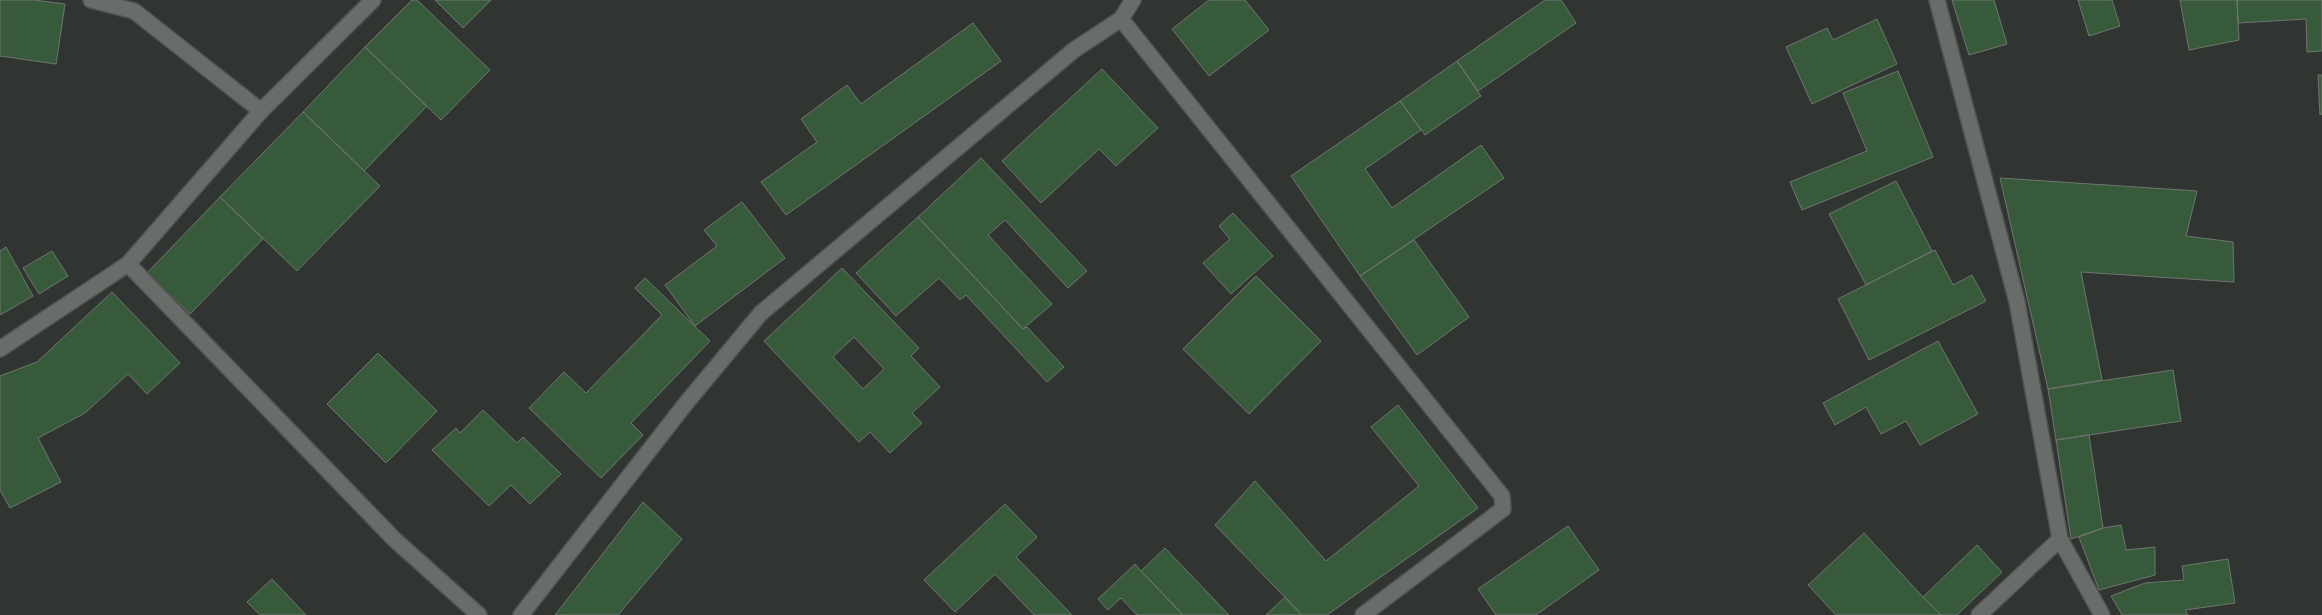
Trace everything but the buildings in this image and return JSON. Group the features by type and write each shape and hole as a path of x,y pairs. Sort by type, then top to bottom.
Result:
{"street":[{"path":"91,0 134,11 261,112"},
{"path":"0,349 128,264 261,112 373,0"},
{"path":"521,615 687,402 761,313 1074,50 1121,20 1133,0"},
{"path":"1937,0 2017,302 2060,539 2102,615"},
{"path":"1121,20 1502,496 1503,509 1363,615"},
{"path":"128,264 395,540 479,615"},
{"path":"1979,615 2060,539"}]}
